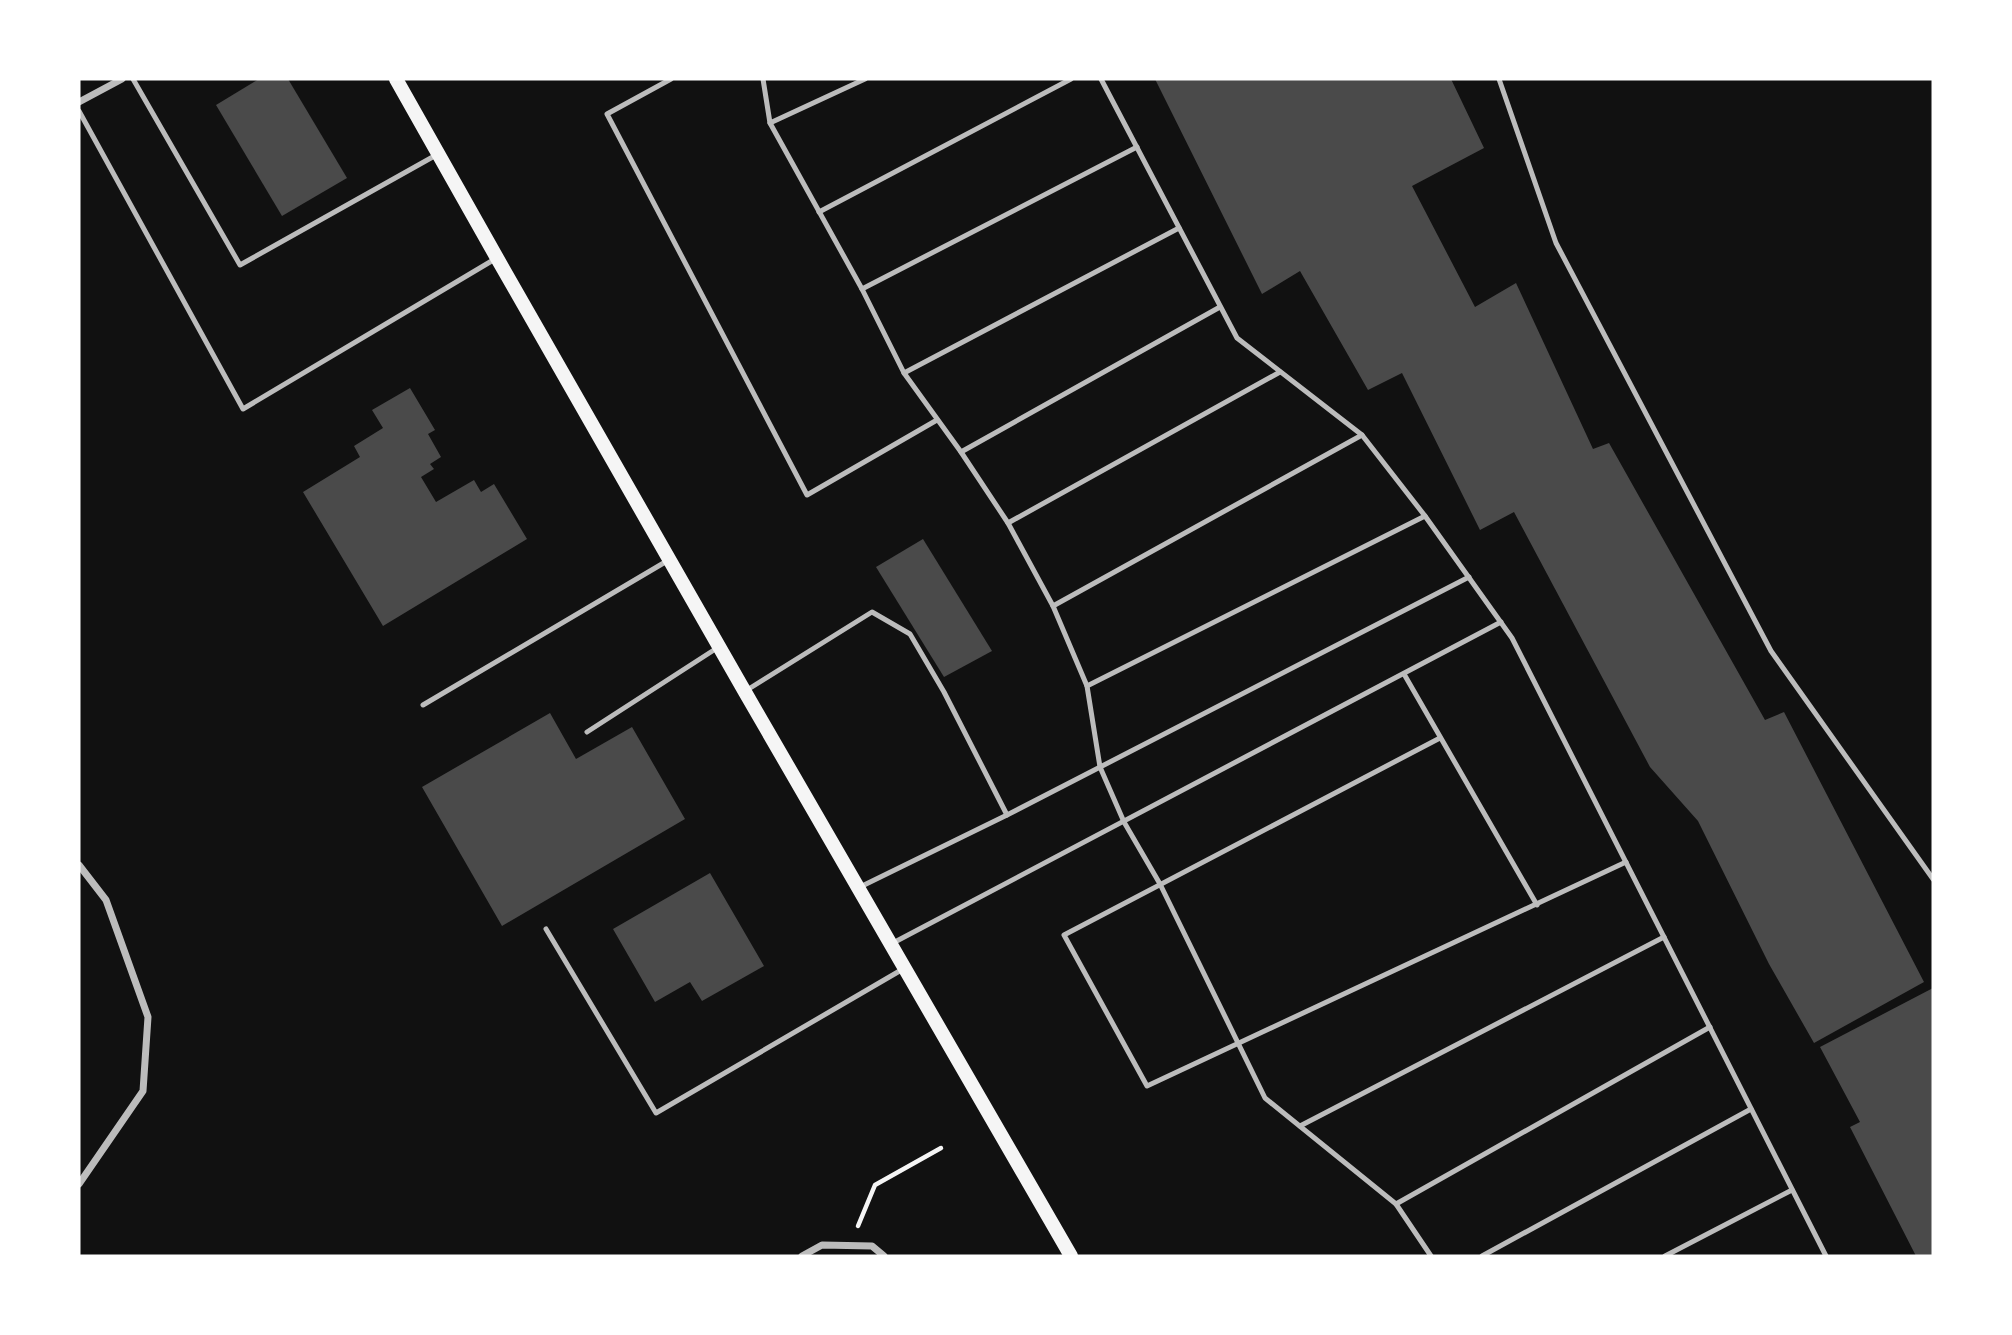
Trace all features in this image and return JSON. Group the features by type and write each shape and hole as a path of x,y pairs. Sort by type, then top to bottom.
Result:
{"main road":[{"path":"396,79 745,692 1071,1256"}],"street":[{"path":"79,102 122,79"},
{"path":"79,865 106,900 148,1017 143,1091 79,1184"},
{"path":"802,1256 822,1245 872,1247 884,1256"}],"lane":[{"path":"133,79 240,265 438,154"},
{"path":"671,79 607,114 807,495 937,420"},
{"path":"763,79 770,123 862,289 904,373 1008,523 1053,606 1087,685 1100,767 1125,822 1160,884 1265,1098 1396,1204 1431,1256"},
{"path":"770,123 865,79"},
{"path":"819,212 1072,79"},
{"path":"1101,79 1237,338 1362,435 1425,516 1512,638 1826,1256"},
{"path":"1499,79 1556,243 1770,650 1933,879"},
{"path":"79,111 243,410 497,258"},
{"path":"862,289 1137,147"},
{"path":"904,373 1179,228"},
{"path":"961,452 1220,307"},
{"path":"1008,523 1280,372"},
{"path":"1053,606 1362,435"},
{"path":"1087,685 1425,516"},
{"path":"423,705 670,559"},
{"path":"859,888 1007,815 1469,577"},
{"path":"745,692 872,612 910,635 944,692 1007,815"},
{"path":"891,943 1501,622"},
{"path":"587,732 720,647"},
{"path":"1404,674 1537,905"},
{"path":"1440,738 1064,935 1147,1086 1626,862"},
{"path":"546,929 656,1113 905,968"},
{"path":"1300,1126 1664,937"},
{"path":"1396,1204 1710,1027"},
{"path":"1482,1256 1751,1109"},
{"path":"1665,1256 1792,1190"}],"path":[{"path":"850,1246 875,1185 941,1148"}],"building":[{"path":"259,79 288,79 347,178 282,216 216,105"},
{"path":"1155,79 1451,79 1484,148 1412,186 1475,307 1516,283 1593,449 1609,443 1765,720 1784,712 1924,982 1814,1043 1769,964 1698,821 1650,767 1514,512 1480,530 1402,373 1368,390 1300,271 1262,294"},
{"path":"410,388 435,430 428,434 441,457 430,464 434,469 421,477 436,502 474,480 481,492 494,484 527,539 383,626 303,492 360,457 354,446 383,428 372,410"},
{"path":"923,539 992,651 944,677 876,567"},
{"path":"550,713 576,759 632,727 685,819 502,926 422,787"},
{"path":"710,873 764,966 702,1001 690,982 655,1002 613,929"},
{"path":"1933,988 1933,1256 1916,1256 1850,1127 1860,1122 1820,1047"}]}
